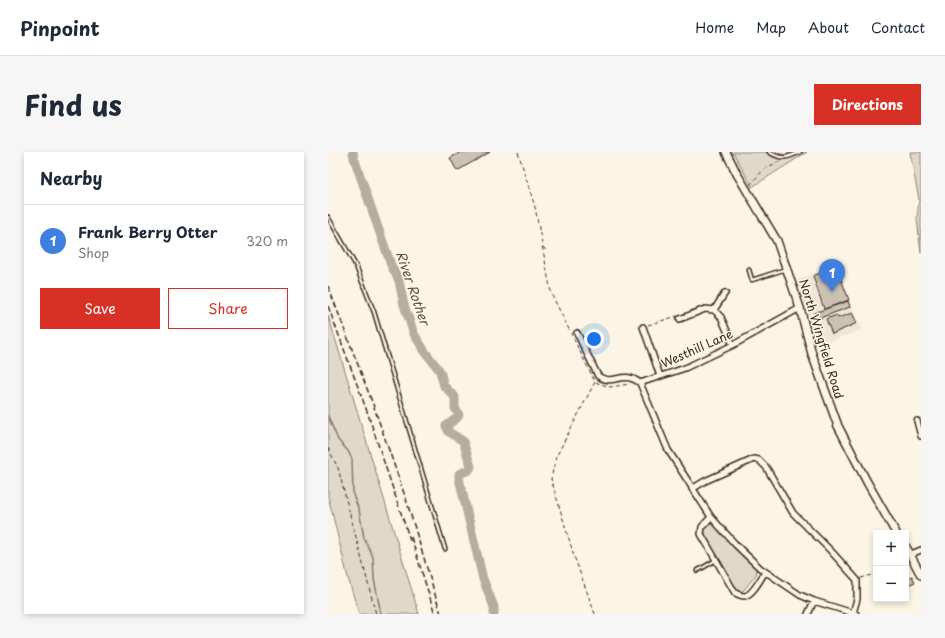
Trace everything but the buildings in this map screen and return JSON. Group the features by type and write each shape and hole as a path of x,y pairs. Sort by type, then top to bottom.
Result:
{"main road":[{"name":"North Wingfield Road","path":"726,152 745,188 777,241 799,296 800,308 812,354 838,426 894,530"},
{"path":"910,554 921,575"}],"street":[{"path":"714,310 725,293"},
{"name":"Westhill Lane","path":"640,383 685,368 800,308"},
{"path":"680,319 705,309 714,310 721,317 733,344"},
{"path":"643,327 660,376"},
{"path":"577,333 598,376 604,380 626,377 634,378 640,383 668,450 692,489 711,517 736,545 765,572 800,595 814,602 854,613 857,580 793,513 766,467 759,460 754,459 704,481 692,489"},
{"path":"917,421 921,436"},
{"path":"711,517 702,527 701,534 735,593 743,596 748,595 755,588 765,572"},
{"path":"910,554 921,550"},
{"path":"808,614 814,602"}],"lane":[{"path":"769,152 776,156 787,158 800,152"},
{"path":"328,217 356,266 374,312 445,549"},
{"path":"749,270 752,280 787,269"},
{"path":"807,334 816,331"},
{"path":"696,571 716,560"}],"path":[{"path":"518,152 535,207 543,246 546,250 544,254 551,293 595,382 610,387 640,383"},
{"path":"745,188 752,185 764,169 787,158"},
{"path":"643,327 676,316 680,319"},
{"path":"595,382 556,457 551,479 574,556 595,614"},
{"path":"328,448 338,468 376,614"},
{"path":"857,580 873,575"}],"shaded area":[{"path":"733,152 777,152 785,154 807,152 752,187"},
{"path":"910,152 921,152 921,253 917,219 919,200"},
{"path":"837,264 849,300 862,330 816,346 797,280"},
{"path":"328,315 419,614 359,614 348,578 328,496"},
{"path":"711,523 715,525 757,570 756,575 743,591 737,591 734,587 706,537 705,532 707,524"}],"waterway":[{"name":"River Rother","path":"353,152 391,265 399,281 404,305 414,334 440,371 444,386 455,397 455,408 459,415 446,426 449,432 463,441 471,467 469,470 459,474 459,478 483,579 494,607 494,614"},
{"path":"328,416 338,440 348,451 352,459 353,495 359,510 364,538 373,557 374,579 381,614"}],"railway":[{"path":"328,286 374,407 406,499 441,614"},
{"path":"328,306 368,414 411,543"},
{"path":"411,537 435,614"}],"place":[{"name":"Frank Berry Otter","path":"832,292"}]}
